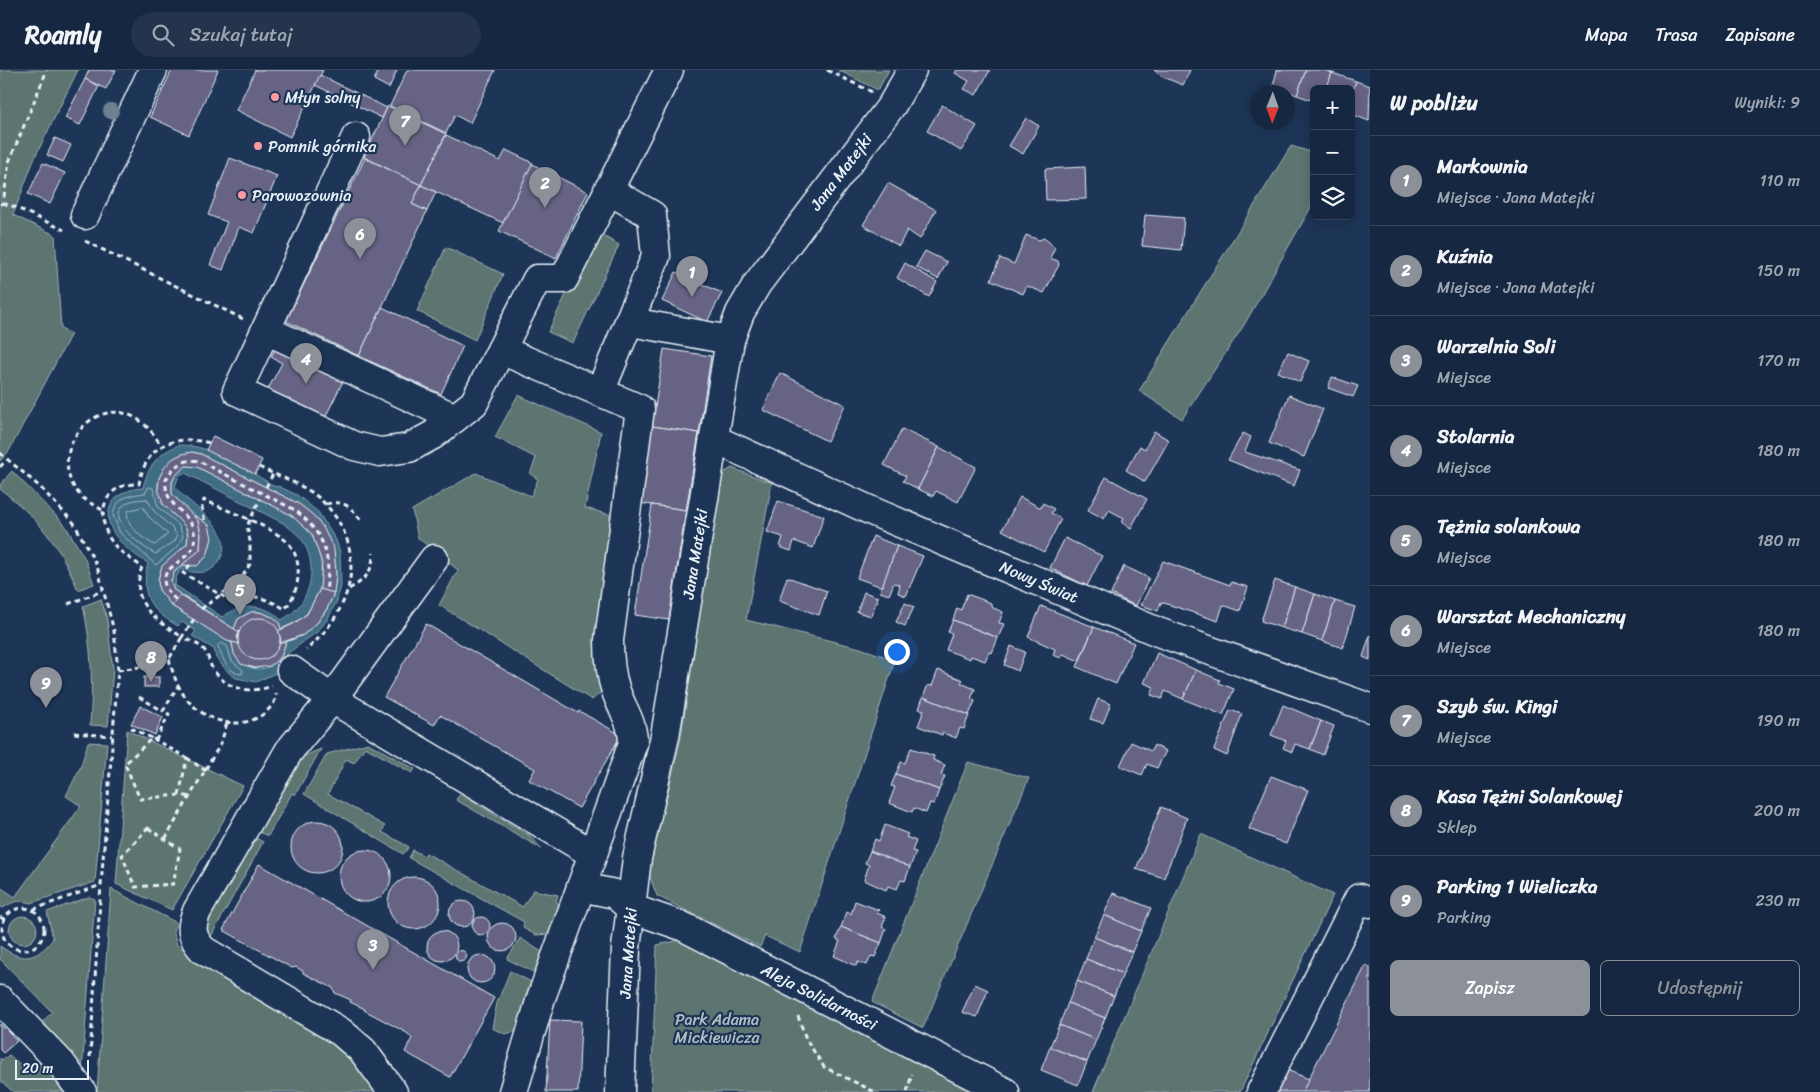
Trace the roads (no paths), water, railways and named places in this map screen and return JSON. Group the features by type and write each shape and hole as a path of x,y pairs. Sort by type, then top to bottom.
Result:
{"street":[{"path":"77,229 154,70"},
{"path":"356,137 237,391 327,435 354,446 380,452 409,448 433,435 474,403 537,279 564,279 669,70"},
{"name":"Jana Matejki","path":"620,1092 630,908 637,858 665,736 730,340 740,313 757,284 892,104 912,70"},
{"path":"600,392 631,322 656,256 652,215 608,190"},
{"path":"631,322 730,340"},
{"path":"266,330 455,418"},
{"path":"501,350 640,409 609,640 609,668 616,693 630,718 633,730 633,743 541,998 513,1092"},
{"name":"Nowy Świat","path":"714,439 874,512 1158,632 1370,708"},
{"path":"393,1092 363,1050 341,1032 204,950 193,938 192,924 197,911 288,751 332,699 434,558"},
{"path":"291,670 332,699 592,854"},
{"name":"Aleja Solidarności","path":"581,887 615,894 630,908 682,926 1005,1092"},
{"path":"1261,1092 1359,898 1370,903"},
{"path":"0,1000 61,1063 82,1092"}],"water":[{"path":"179,445 205,449 230,460 276,487 278,486 297,495 318,512 336,540 340,552 341,586 337,601 327,620 317,632 288,653 276,673 256,682 236,678 229,673 216,658 214,649 192,636 196,631 182,622 178,626 154,608 145,585 148,563 122,543 110,526 108,517 112,502 125,492 143,488 148,473 155,461","holes":["192,452 201,454 299,504 316,521 328,539 335,558 336,578 332,597 322,614 307,630 286,642 280,658 271,666 257,669 243,663 234,651 232,643 172,606 159,590 158,580 162,566 187,544 186,529 180,521 166,510 158,495 159,478 176,458"]},
{"path":"186,466 197,467 286,513 306,529 314,539 321,566 320,592 313,606 302,617 281,629 267,614 262,612 251,613 238,619 234,629 174,590 171,583 175,573 182,565 197,565 205,557 211,537 209,525 194,515 172,494 174,478","holes":["185,473 283,523 303,541 309,555 311,577 304,598 298,607 281,620 267,610 253,607 237,609 222,617 175,585 176,578 181,569 190,572 205,572 217,564 223,552 223,541 219,531 175,487 179,475"]}],"place":[{"name":"Młyn solny","path":"275,97"},
{"name":"Pomnik górnika","path":"258,146"},
{"name":"Szyb św. Kingi","path":"405,146"},
{"name":"Parowozownia","path":"242,195"},
{"name":"Kuźnia","path":"545,208"},
{"name":"Warsztat Mechaniczny","path":"360,259"},
{"name":"Markownia","path":"692,297"},
{"name":"Stolarnia","path":"306,384"},
{"name":"Tężnia solankowa","path":"240,615"},
{"name":"Kasa Tężni Solankowej","path":"151,682"},
{"name":"Parking 1 Wieliczka","path":"46,708"},
{"name":"Warzelnia Soli","path":"373,970"}],"park label":[{"name":"Park Adama Mickiewicza","path":"717,1028"}]}
